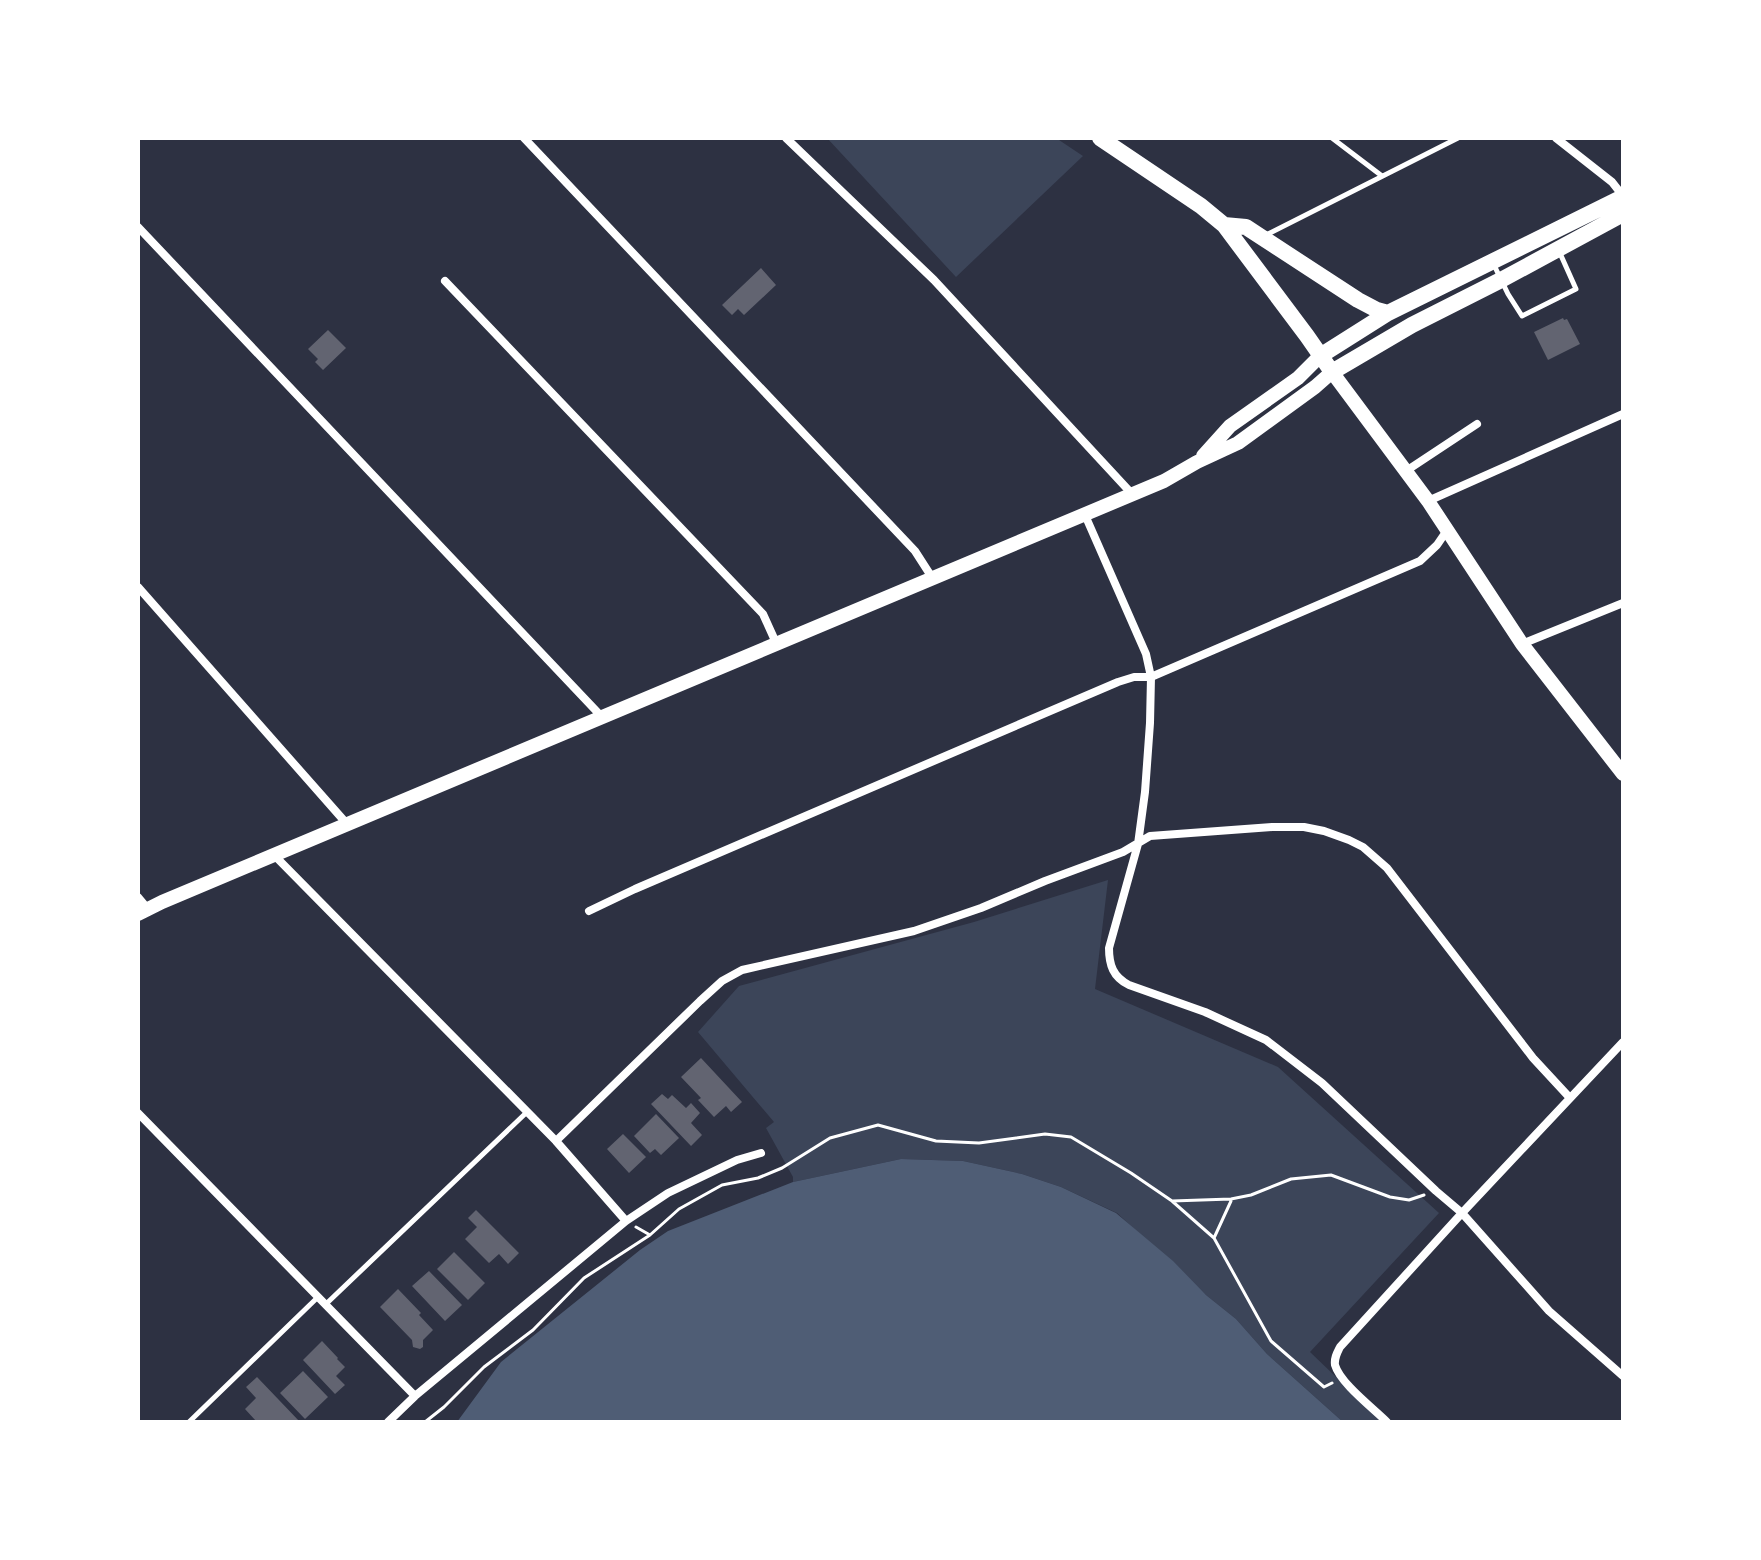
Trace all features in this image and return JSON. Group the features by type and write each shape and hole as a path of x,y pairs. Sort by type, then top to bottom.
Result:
{"main road":[{"path":"1100,138 1224,225 1448,529 1522,644 1623,774"},
{"path":"1197,462 1230,426 1298,378 1320,356 1388,313 1623,197"},
{"path":"141,907 347,825 1164,481 1238,443 1332,372 1412,325 1623,214"},
{"path":"1224,225 1246,227 1358,300 1388,313"}],"street":[{"path":"524,138 915,551 933,580"},
{"path":"786,138 934,280 1133,495"},
{"path":"1556,138 1612,182 1623,197"},
{"path":"138,227 602,717"},
{"path":"445,281 763,614 777,645"},
{"path":"1428,501 1623,414"},
{"path":"1406,471 1477,424"},
{"path":"1085,515 1146,654 1151,677 1145,792 1138,844 1109,948 1109,963 1115,974 1120,981 1129,985 1205,1012 1266,1040 1322,1083 1462,1213 1549,1311 1623,1376"},
{"path":"589,911 1118,682 1134,677 1151,677 1420,561 1448,529"},
{"path":"138,587 347,825"},
{"path":"1522,644 1623,603"},
{"path":"556,1141 722,981 742,970 914,931 1123,852 1150,836 1272,827 1304,827 1324,831 1363,847 1387,868 1533,1058 1570,1098"},
{"path":"274,855 556,1141 626,1221"},
{"path":"1387,1422 1342,1378 1335,1365 1335,1356 1340,1347 1623,1042"},
{"path":"138,1113 415,1396"},
{"path":"388,1422 415,1396 626,1221 668,1193 737,1160 761,1153"}],"lane":[{"path":"1332,138 1383,177"},
{"path":"1261,237 1458,138"},
{"path":"1492,260 1522,316 1576,289 1549,232"},
{"path":"325,1305 527,1112"},
{"path":"189,1422 318,1297"}],"path":[{"path":"425,1422 484,1367 533,1330 584,1278 650,1235 679,1209 722,1185 758,1178 782,1168 830,1138 878,1125 936,1141 979,1143 1045,1134 1071,1137 1172,1201 1214,1238 1271,1341 1324,1387 1342,1378"},
{"path":"1172,1201 1231,1199 1251,1195 1291,1179 1331,1175 1390,1197 1409,1200 1436,1191"},
{"path":"1214,1238 1231,1199"}],"shaded area":[{"path":"827,138 1056,138 1083,156 956,277"},
{"path":"1108,880 1095,989 1278,1067 1439,1213 1310,1352 1383,1422 1343,1422 1267,1354 1236,1319 1117,1213 1061,1187 1022,1174 963,1161 901,1159 793,1182 766,1128 774,1122 698,1032 739,986 974,922"},
{"path":"901,1159 963,1161 1022,1174 1061,1187 1116,1213 1236,1319 1267,1354 1343,1422 457,1422 501,1362 668,1231 793,1182"}],"building":[{"path":"761,268 776,285 744,315 738,309 732,315 722,305"},
{"path":"1567,319 1580,344 1548,360 1534,332"},
{"path":"328,330 346,348 323,370 308,349"},
{"path":"701,1058 742,1102 731,1112 726,1106 714,1117 681,1077"},
{"path":"662,1094 668,1099 672,1095 686,1108 691,1103 700,1113 691,1123 702,1135 691,1146 651,1104"},
{"path":"656,1114 679,1138 661,1155 655,1149 650,1153 634,1136"},
{"path":"623,1134 646,1157 629,1173 607,1149"},
{"path":"476,1210 519,1253 508,1264 499,1254 489,1263 465,1239 477,1227 468,1218"},
{"path":"454,1252 485,1283 468,1300 437,1269"},
{"path":"429,1271 462,1305 445,1321 412,1286"},
{"path":"398,1289 433,1330 423,1340 420,1349 413,1347 412,1340 380,1307"},
{"path":"322,1341 345,1367 336,1376 345,1385 335,1394 303,1360"},
{"path":"303,1371 328,1397 305,1419 280,1393"},
{"path":"257,1377 300,1422 257,1422 245,1409 256,1398 246,1387"}]}
